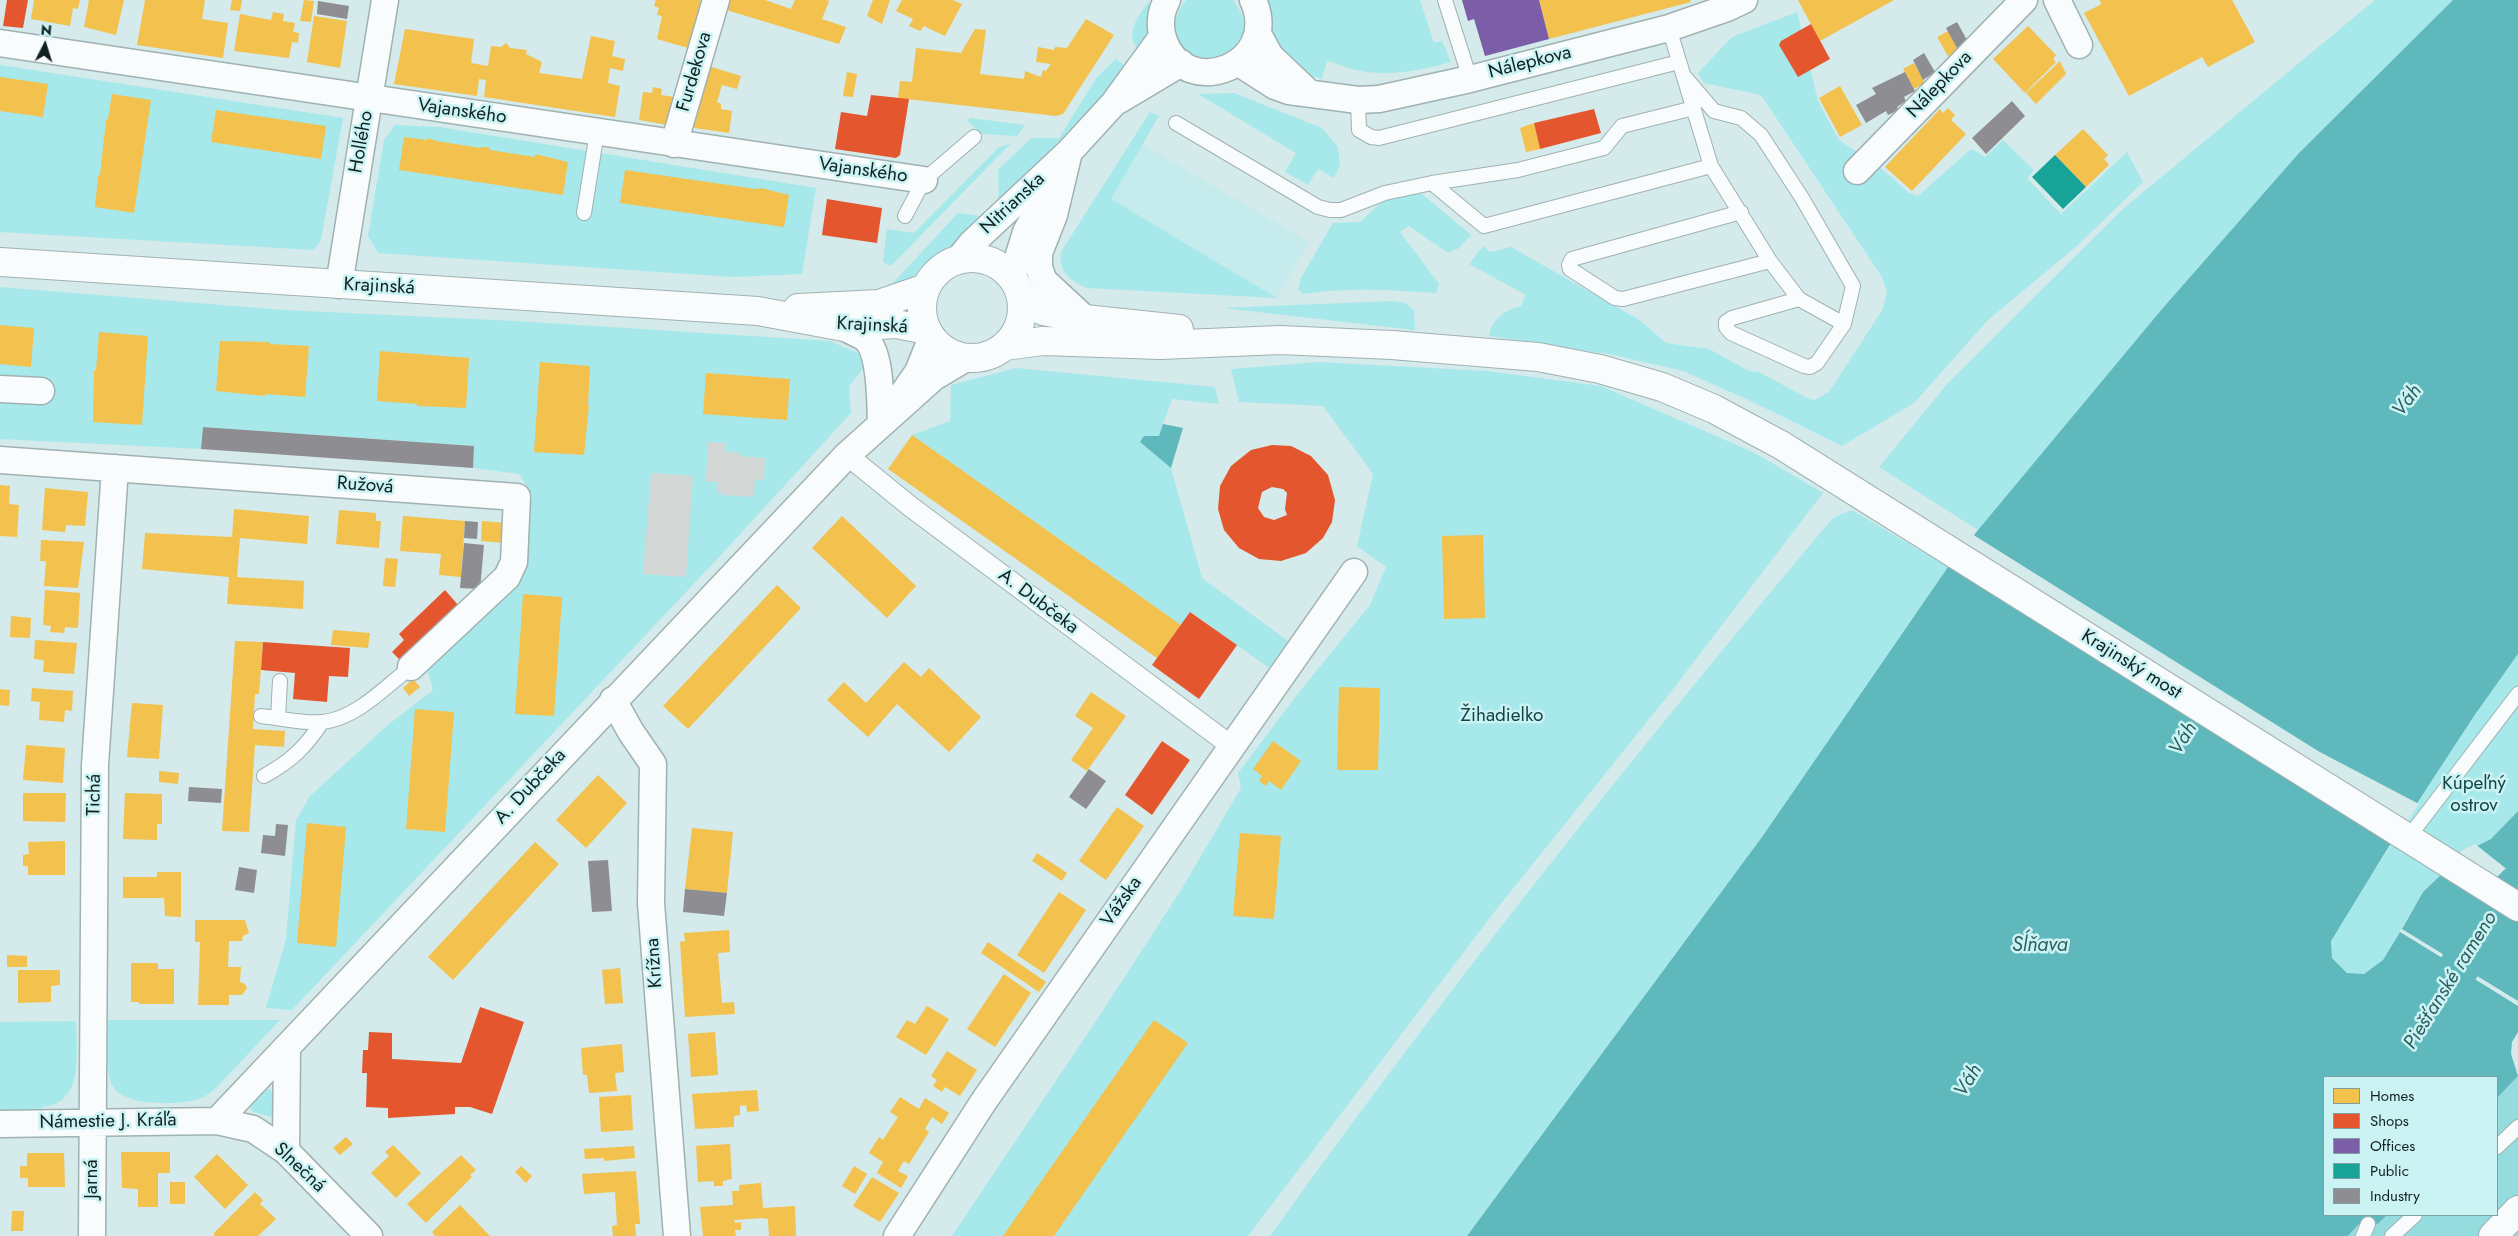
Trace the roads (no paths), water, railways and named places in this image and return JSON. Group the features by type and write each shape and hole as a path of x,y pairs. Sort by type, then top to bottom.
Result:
{"main road":[{"path":"1017,287 1020,324 1005,346 993,354 966,358 947,351 929,334 922,313 926,288 943,267 959,259 976,258 992,261 1043,311 1085,319 1280,340"},
{"name":"Krajinská","path":"0,262 758,311 879,304 926,288"},
{"name":"Krajinská","path":"758,311 844,327 896,324 929,334"},
{"path":"1005,346 1043,341 1160,345 1280,340"},
{"name":"Krajinský most","path":"1280,340 1502,352 1600,369 1662,387 1714,409 1781,445 2518,907"},
{"path":"2493,1236 2518,1210"}],"street":[{"name":"Hollého","path":"339,285 385,0"},
{"name":"Furdekova","path":"674,144 716,0"},
{"path":"1161,3 1162,37 1170,52 1181,63 1210,73 1230,68 1239,63 1251,50 1258,34 1258,16 1253,0"},
{"name":"Nálepkova","path":"1239,63 1275,86 1289,91 1358,100 1379,99 1669,28 1727,8 1744,0"},
{"name":"Nálepkova","path":"1857,170 2024,0"},
{"path":"2057,0 2079,45"},
{"path":"1258,34 1270,56 1310,94"},
{"name":"Nitrianska","path":"959,259 972,243 1069,152 1114,103 1162,37"},
{"name":"Vajanského","path":"0,44 924,180"},
{"name":"Nitrianska","path":"1114,103 1181,63"},
{"path":"1069,152 1054,215 1039,253 1039,268 1044,281 1085,319"},
{"name":"Nitrianska","path":"1017,287 1026,232 1069,152"},
{"path":"844,327 866,339 874,355 879,373 881,424"},
{"name":"A. Dubčeka","path":"881,424 918,372 929,334"},
{"name":"A. Dubčeka","path":"217,1121 613,700 847,455 934,378 966,358"},
{"path":"0,388 40,391"},
{"name":"A. Dubčeka","path":"847,455 911,507 1230,745"},
{"name":"Ružová","path":"0,460 517,497 514,562 507,577 411,668"},
{"name":"Tichá","path":"92,1123 95,765 114,468"},
{"name":"Vážska","path":"897,1236 984,1100 1230,745 1354,572"},
{"name":"Krížna","path":"613,700 631,732 653,764 651,903 677,1236"},
{"path":"286,1151 287,1048"},
{"name":"Námestie J. Kráľa","path":"0,1124 217,1121"},
{"name":"Slnečná","path":"217,1121 252,1129 286,1151 369,1236"},
{"name":"Jarná","path":"92,1123 92,1236"}],"lane":[{"path":"1445,0 1470,78"},
{"path":"1669,28 1712,166 1770,261 1799,299 1844,324"},
{"path":"1358,100 1359,130 1371,137 1379,138 1679,62"},
{"path":"1684,76 1714,111 1741,118 1761,135 1853,286 1844,324 1817,363 1810,367 1731,333 1726,327 1726,322 1732,318 1799,299"},
{"path":"1176,123 1318,207 1330,210 1356,206 1385,194 1432,183 1518,170 1604,148 1622,126 1694,108"},
{"path":"584,213 597,132"},
{"path":"905,216 924,180 974,136"},
{"path":"1432,183 1484,226 1712,166"},
{"path":"1741,212 1572,259 1569,265 1570,269 1607,293 1623,299 1770,261"},
{"path":"261,716 322,722 355,710 411,668"},
{"path":"278,718 280,680"},
{"path":"2408,838 2518,694"},
{"path":"264,776 287,763 307,744 322,722"},
{"path":"2498,1146 2518,1128"},
{"path":"2392,1236 2414,1216"}],"water":[{"name":"Sĺňava","path":"2453,0 2518,0 2518,654 2474,716 2386,851 2331,941 2332,958 2347,973 2364,974 2383,960 2400,932 2457,967 2451,976 2452,981 2443,995 2443,1000 2448,1003 2453,1001 2462,987 2467,987 2473,978 2518,1006 2518,1032 2512,1042 2511,1054 2518,1076 2498,1097 2498,1076 2323,1076 2323,1216 2386,1216 2378,1224 2362,1221 2348,1236 1467,1236 1762,837 1948,567 2162,309 2299,153"},
{"path":"1163,424 1183,428 1171,468 1140,442 1144,436 1159,436"},
{"path":"2518,811 2518,1001 2474,974 2478,970 2477,962 2470,958 2461,960 2459,964 2402,929 2423,892 2465,852 2491,839"}],"waterway":[{"name":"Piešťanské rameno","path":"2386,1076 2403,1057 2498,905 2518,885"}],"water label":[{"name":"Váh","path":"2408,401"},
{"name":"Váh","path":"2184,739"},
{"name":"Váh","path":"1969,1081"}],"park label":[{"name":"Žihadielko","path":"1502,716"},
{"name":"Kúpeľný ostrov","path":"2474,795"}]}
